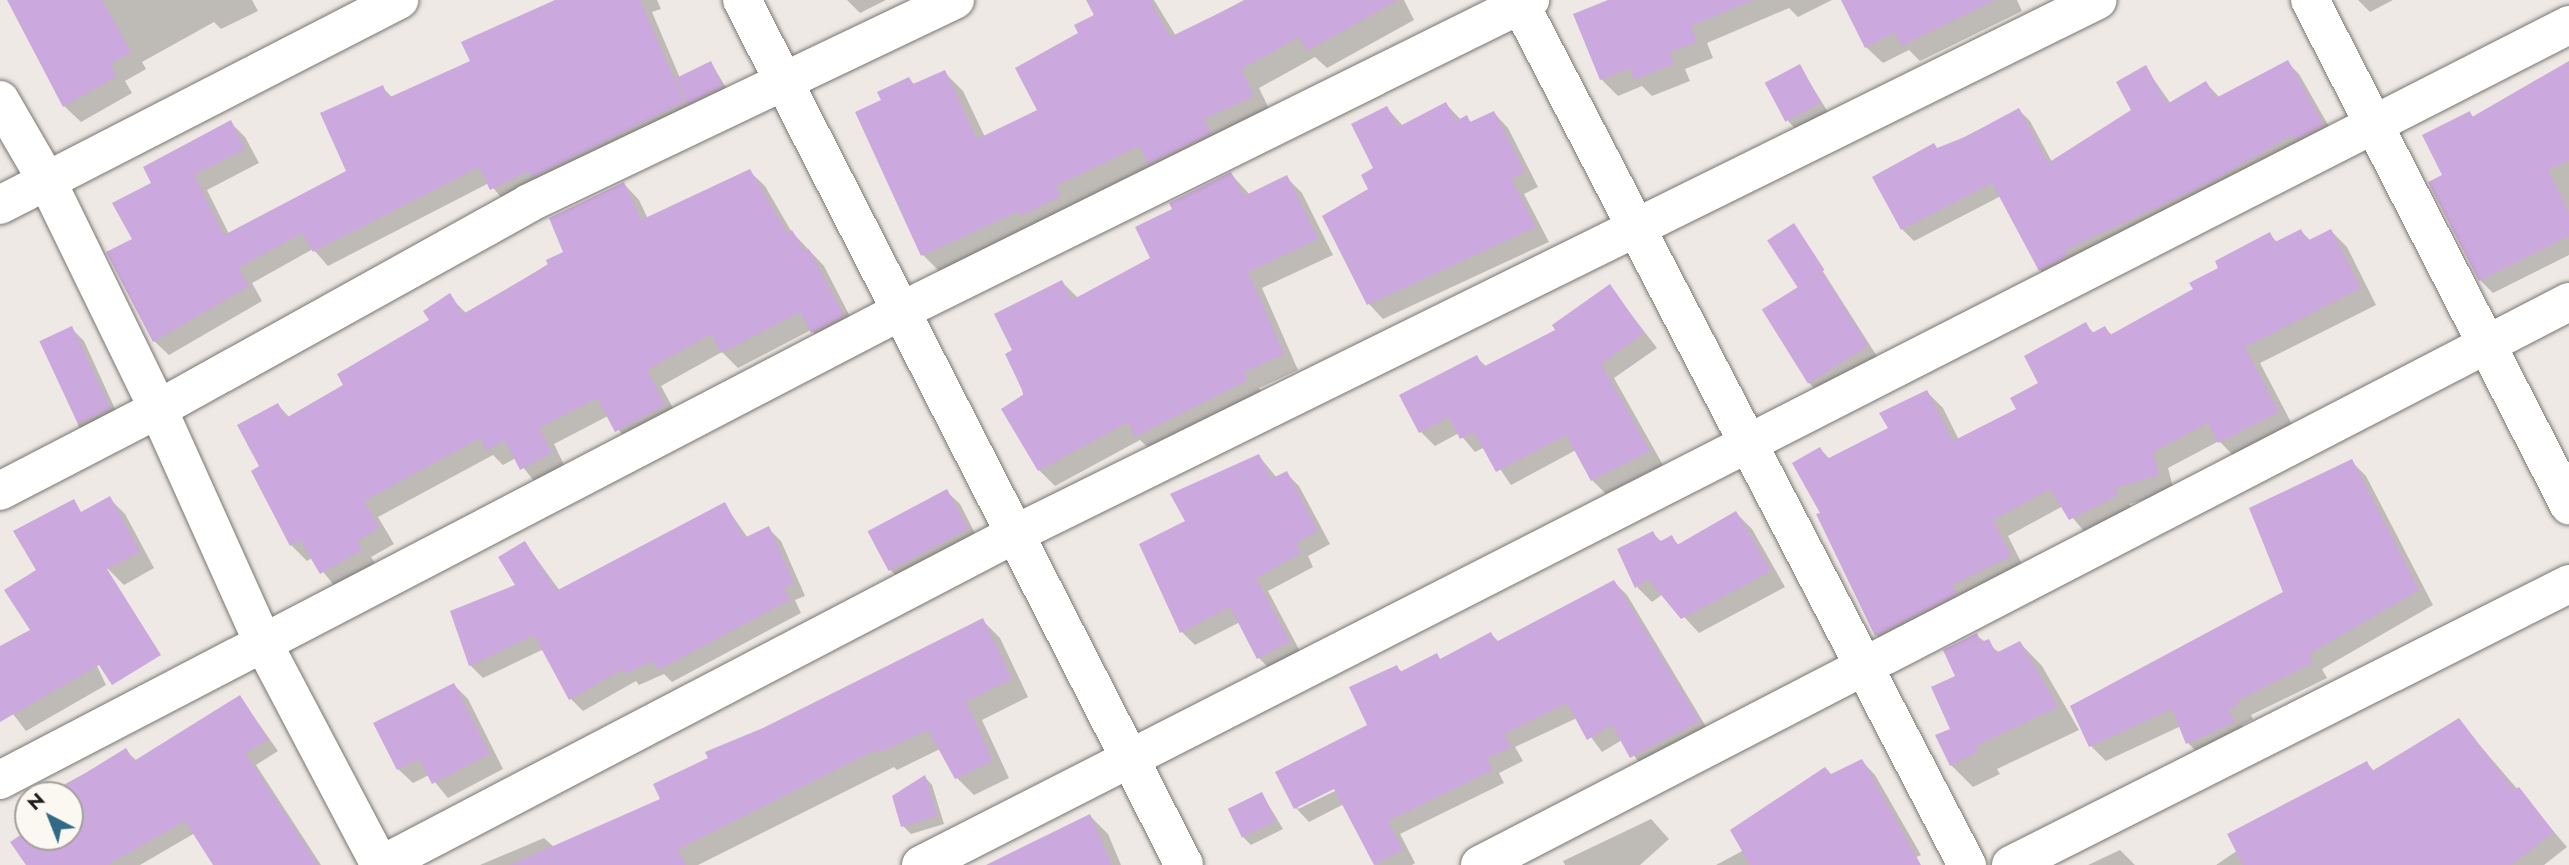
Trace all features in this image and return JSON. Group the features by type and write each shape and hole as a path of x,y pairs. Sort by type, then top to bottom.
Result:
{"street":[{"path":"0,205 399,0"},
{"path":"742,0 1184,865"},
{"path":"0,491 158,409 529,203 784,85 955,0"},
{"path":"0,100 47,181 158,409 264,645 380,865 1015,534 2098,0"},
{"path":"2310,0 2569,505"},
{"path":"0,780 264,645 901,311 1523,2 1636,227 1967,865"},
{"path":"921,865 2569,25"},
{"path":"1479,865 2569,302"},
{"path":"2011,865 2569,584"}],"building":[{"path":"7,0 102,0 131,52 110,64 117,76 63,107"},
{"path":"555,0 640,0 684,102 532,177 529,171 490,190 479,167 313,252 302,233 238,268 249,286 153,342 106,252 132,239 112,203 151,183 143,167 231,120 245,149 194,175 224,235 346,171 320,113 383,85 388,98 470,61 461,42"},
{"path":"1086,0 1150,0 1170,37 1246,0 1398,0 1307,51 1299,37 1241,69 1254,96 1204,119 1211,133 1148,164 1139,146 1056,186 1061,196 1021,216 1019,211 921,256 855,112 881,100 877,92 909,77 913,84 945,70 977,139 1037,110 1015,68 1078,33 1074,25 1094,15"},
{"path":"1608,0 1753,0 1691,26 1697,42 1670,52 1674,64 1634,80 1630,68 1600,80 1573,14"},
{"path":"1841,0 1995,0 1901,46 1895,32 1865,48"},
{"path":"2288,60 2324,125 2295,140 2292,135 2211,182 2065,250 2068,256 2039,271 1992,183 1901,230 1872,177 1934,143 1937,148 1965,137 2019,108 2048,163 2131,110 2116,82 2146,65 2167,104 2206,81 2216,98"},
{"path":"711,61 723,86 687,104 675,79"},
{"path":"2569,61 2569,160 2548,170 2569,213 2569,236 2479,281 2428,182 2442,175 2422,135 2470,111 2472,117"},
{"path":"1800,64 1821,103 1785,122 1765,83"},
{"path":"1446,102 1456,121 1467,115 1470,122 1494,111 1525,172 1511,179 1536,227 1367,305 1322,216 1368,189 1361,175 1373,168 1351,124 1387,106 1398,127"},
{"path":"750,169 787,233 792,230 804,251 809,249 844,316 811,333 800,312 721,353 711,334 647,370 665,405 615,432 597,398 539,428 552,453 520,470 505,440 486,451 480,438 364,501 379,528 357,541 362,550 320,574 300,540 290,546 251,471 259,466 237,425 278,403 286,418 343,385 337,374 429,320 423,311 450,293 463,314 548,265 546,260 563,252 549,218 624,182 641,220"},
{"path":"1231,172 1244,196 1287,175 1318,239 1248,272 1284,354 1244,372 1248,380 1135,437 1128,422 1038,471 1001,409 1024,394 1005,354 1012,350 994,314 1062,280 1072,300 1150,258 1135,227 1172,209 1169,203"},
{"path":"1794,223 1824,270 1798,287 1767,240"},
{"path":"2301,229 2307,241 2331,229 2361,288 2245,347 2279,412 2218,443 2208,423 2153,452 2159,475 2115,488 2118,495 2069,520 2050,489 1993,520 2011,556 1952,585 1957,594 1875,636 1816,514 1820,513 1792,463 1820,447 1827,459 1888,428 1879,413 1927,390 1953,441 2016,409 2010,398 2038,383 2024,356 2086,322 2092,333 2105,326 2110,335 2193,289 2189,283 2218,268 2215,261 2270,232 2275,242"},
{"path":"1822,272 1868,346 1808,383 1762,310"},
{"path":"1610,284 1644,333 1601,364 1650,451 1591,481 1566,435 1496,472 1474,432 1460,439 1449,417 1419,433 1399,395 1477,355 1483,367 1555,330 1552,325"},
{"path":"72,326 110,408 78,424 39,341"},
{"path":"1259,454 1271,479 1287,471 1318,531 1296,543 1301,553 1256,578 1290,642 1257,659 1230,607 1180,633 1139,544 1185,521 1170,494"},
{"path":"2352,459 2419,590 2309,654 2313,663 2238,700 2239,704 2228,710 2235,722 2186,744 2172,709 2089,747 2070,706 2283,592 2249,508"},
{"path":"947,489 968,529 889,571 868,531"},
{"path":"110,496 140,552 107,569 161,655 112,685 99,665 0,722 0,646 30,630 4,590 36,570 13,531 74,499 81,512"},
{"path":"725,502 744,538 769,526 794,583 784,588 790,600 658,670 653,661 625,674 623,669 569,700 534,635 469,666 450,611 515,585 498,557 525,541 556,591"},
{"path":"1736,511 1771,571 1681,619 1648,579 1635,588 1617,549 1653,531 1659,542 1672,535 1677,545"},
{"path":"1614,580 1700,721 1630,758 1612,725 1587,740 1567,703 1504,734 1511,747 1487,759 1493,770 1388,821 1403,850 1374,865 1334,789 1294,809 1275,772 1367,725 1349,687 1397,665 1400,672 1437,653 1440,659 1491,632 1496,642"},
{"path":"983,618 1012,679 966,702 993,761 955,779 928,730 878,753 877,749 677,850 686,865 510,865 660,799 653,784 708,758 705,752 763,728"},
{"path":"1977,633 1981,642 1989,639 1996,653 2020,641 2058,707 1976,746 1979,751 1950,766 1935,735 1950,729 1931,687 1955,676 1943,650"},
{"path":"454,683 490,754 432,784 419,759 397,770 373,723"},
{"path":"240,695 268,739 245,753 318,865 213,865 185,821 107,865 26,865 16,851 84,851 84,781 73,781 126,748 134,761"},
{"path":"2459,718 2514,790 2519,787 2554,832 2511,865 2243,865 2227,834 2367,761 2372,771"},
{"path":"1862,759 1921,865 1750,865 1730,830 1825,767 1831,774"},
{"path":"925,775 937,816 901,827 892,796"},
{"path":"1262,792 1276,821 1242,837 1228,809"},
{"path":"1090,814 1112,865 986,865"}]}
